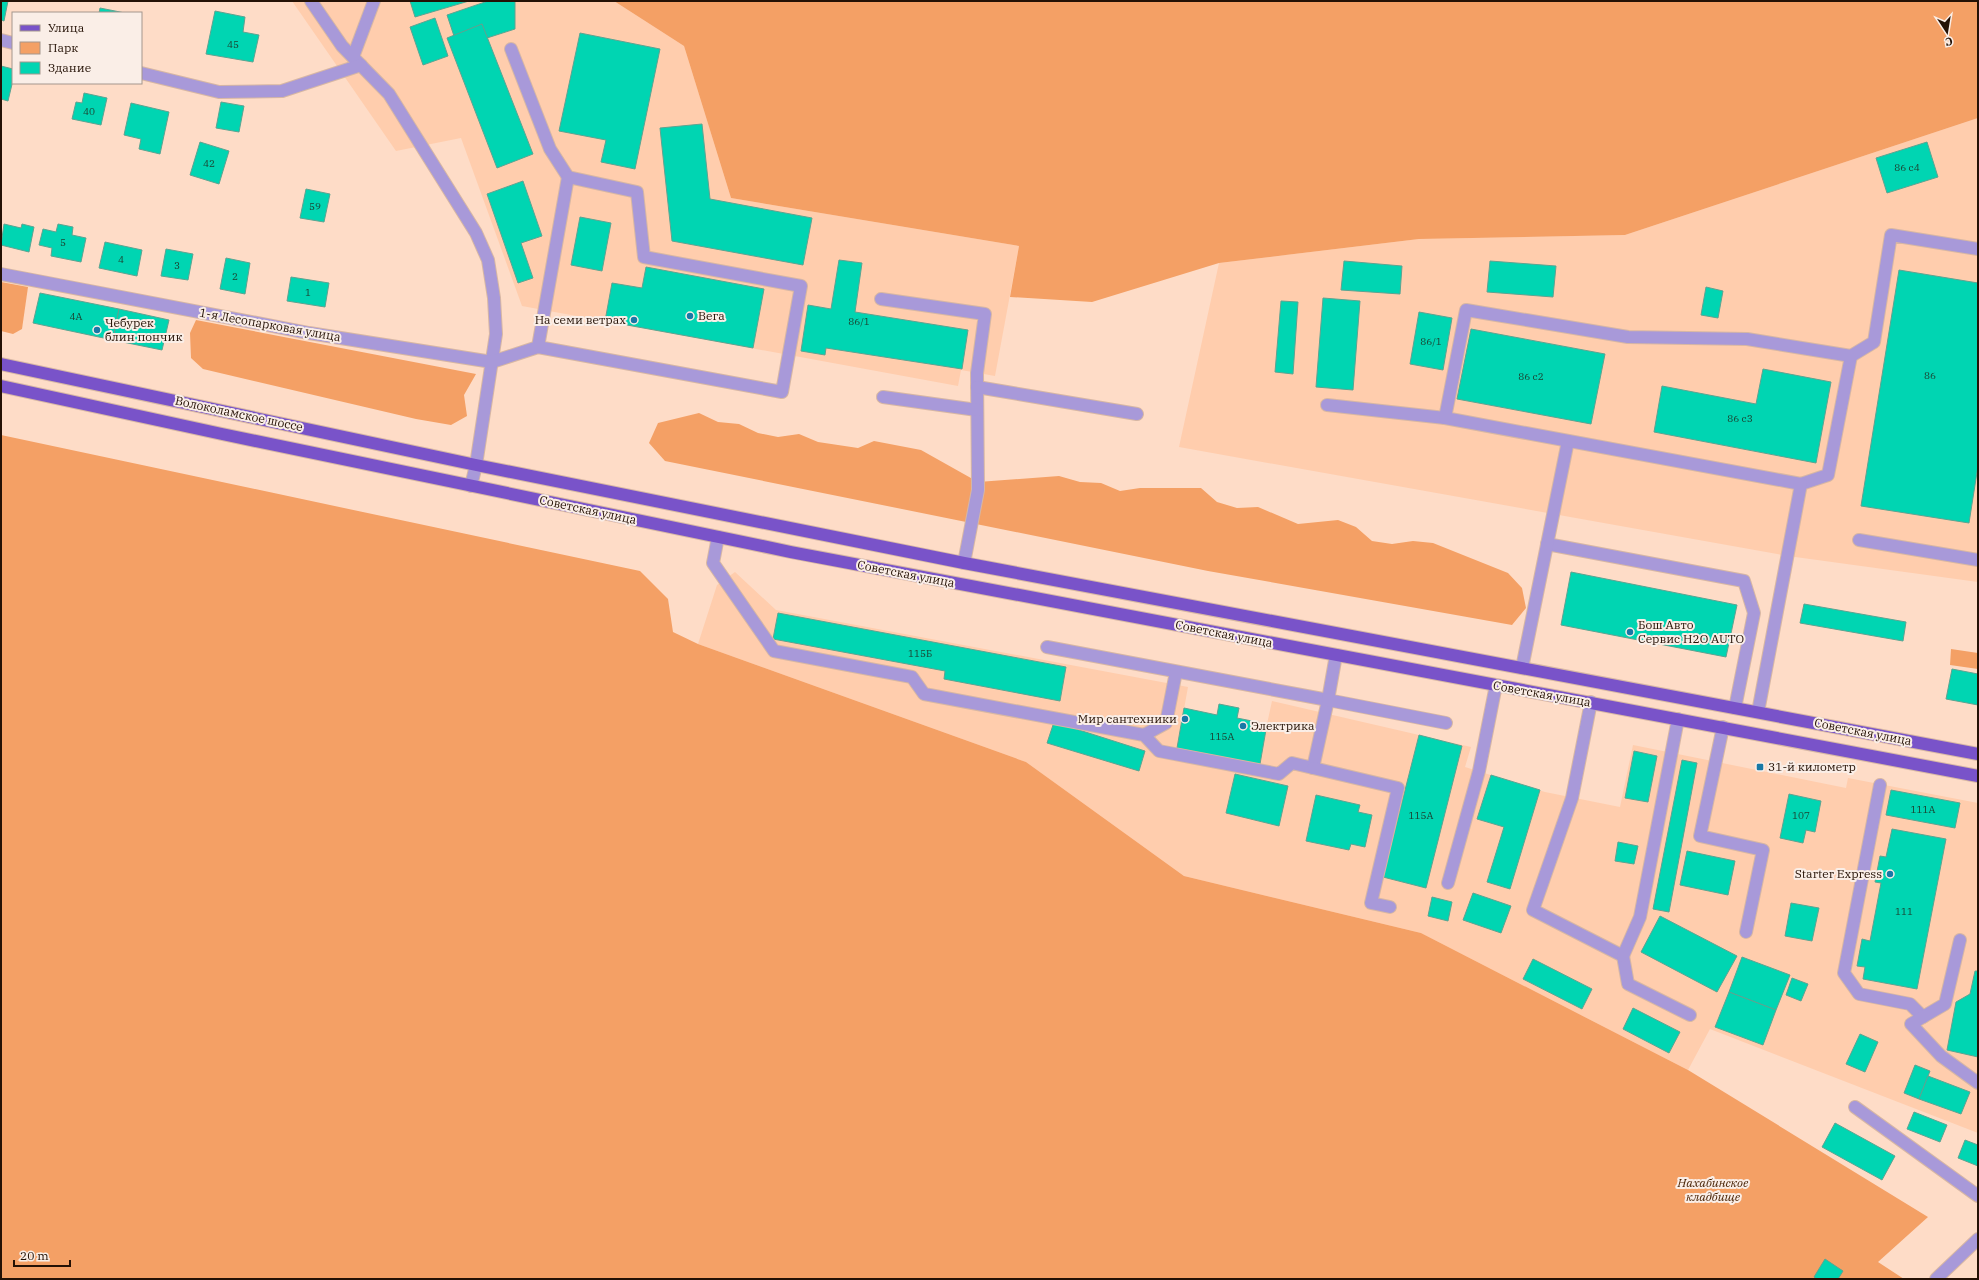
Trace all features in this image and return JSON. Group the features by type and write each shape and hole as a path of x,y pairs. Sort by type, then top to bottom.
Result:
{"main road":[{"name":"Волоколамское шоссе","path":"1,364 476,465"},
{"name":"Волоколамское шоссе","path":"1,386 471,486"},
{"name":"Советская улица","path":"476,465 964,562 1978,754"},
{"name":"Советская улица","path":"471,486 718,537 1978,776"}],"street":[{"path":"311,1 342,46 389,94 476,234 488,260 494,298 496,334 476,465 471,486"},
{"path":"357,61 374,1"},
{"path":"1,40 12,43"},
{"path":"511,49 550,149 568,177 538,347"},
{"path":"142,73 219,92 282,91 357,61"},
{"path":"492,362 538,347 782,392 802,286 644,257 637,192 568,177"},
{"path":"1445,418 1466,310 1628,337 1747,340 1851,356 1874,342 1891,235 1978,249"},
{"name":"1-я Лесопарковая улица","path":"1,274 310,333 492,362"},
{"path":"881,299 985,314 976,373 978,490 964,562"},
{"path":"1327,405 1445,418 1801,484 1828,475 1851,356"},
{"path":"977,387 1136,414"},
{"path":"883,397 977,410"},
{"path":"1522,668 1568,441"},
{"path":"1758,712 1801,484"},
{"path":"718,537 713,563 774,651 912,676 924,694 1144,735 1159,751 1279,774 1292,763 1398,788 1371,903 1390,907"},
{"path":"1859,540 1978,560"},
{"path":"1547,544 1744,581 1754,613 1735,708"},
{"path":"1047,647 1446,723"},
{"path":"1313,768 1336,655"},
{"path":"1144,735 1166,723 1176,672"},
{"path":"1448,883 1479,771 1496,685"},
{"path":"1591,702 1572,798 1533,910 1623,956"},
{"path":"1678,719 1640,917 1623,956 1628,984 1690,1016"},
{"path":"1723,727 1700,836 1763,850 1746,932"},
{"path":"1880,785 1844,973 1858,994 1910,1004 1923,1017"},
{"path":"1960,940 1945,1004 1911,1024 1941,1056 1978,1083"},
{"path":"1855,1107 1978,1196"},
{"path":"1936,1279 1978,1239"}],"shaded area":[{"path":"292,1 614,1 684,46 731,198 1019,246 995,376 961,370 958,386 522,306 461,138 396,151"},
{"path":"1978,118 1978,582 1788,556 1179,447 1219,263 1419,239 1625,235"},
{"path":"735,572 776,610 1188,687 1184,709 1217,715 1219,704 1239,708 1237,718 1267,724 1272,701 1471,747 1465,767 1545,792 1620,807 1633,745 1846,788 1848,778 1978,803 1978,1133 1710,1029 1688,1070 1421,933 1184,876 1026,762 698,644 717,585"}],"green space":[{"path":"614,1 1978,1 1978,118 1625,235 1419,239 1219,263 1092,302 1010,297 1019,246 731,198 684,46"},
{"path":"1,282 28,287 22,329 13,334 1,331"},
{"path":"196,320 476,374 464,395 467,416 451,425 416,419 203,369 191,358 190,333"},
{"path":"699,413 718,422 739,424 758,433 778,437 799,434 818,442 858,448 874,441 921,450 978,482 1059,476 1080,482 1101,483 1120,491 1140,488 1201,488 1217,502 1237,508 1258,507 1298,524 1338,520 1356,527 1372,541 1392,544 1413,541 1433,543 1508,573 1522,588 1526,608 1512,625 1208,571 665,461 649,443 658,423"},
{"name":"Нахабинское кладбище","path":"1,435 640,571 668,599 673,632 698,644 1026,762 1184,876 1421,933 1688,1070 1928,1217 1878,1262 1904,1279 1,1279"},
{"path":"1951,649 1978,653 1978,669 1950,665"}],"building":[{"path":"1,1 8,1 4,21 1,20"},
{"path":"410,1 469,1 415,17"},
{"path":"488,1 515,1 515,29 487,38 482,24 454,36 447,15"},
{"path":"100,8 120,12 99,12"},
{"path":"215,11 245,17 243,32 259,35 253,62 206,54"},
{"path":"435,18 448,56 423,65 410,27"},
{"path":"482,24 533,154 497,168 447,38"},
{"path":"580,33 660,49 635,169 601,162 606,140 559,131"},
{"path":"1,66 12,69 12,84 8,101 1,99"},
{"path":"84,93 107,98 101,125 72,119 76,102 82,103"},
{"path":"221,102 244,106 239,132 216,128"},
{"path":"131,103 169,112 160,154 139,149 141,139 124,135"},
{"path":"702,124 710,199 812,218 803,265 672,241 660,128"},
{"path":"200,142 229,151 219,184 190,175"},
{"path":"1927,142 1938,177 1887,193 1876,158"},
{"path":"523,181 542,236 521,243 533,278 518,283 487,194"},
{"path":"306,189 330,194 324,222 300,218"},
{"path":"580,217 611,223 602,271 571,265"},
{"path":"4,224 21,228 22,224 34,227 29,252 1,245"},
{"path":"58,224 73,227 72,235 86,238 81,262 51,256 52,248 39,245 43,229 56,232"},
{"path":"105,242 142,250 137,276 99,268"},
{"path":"166,249 193,254 188,280 161,276"},
{"path":"226,258 250,263 245,294 220,289"},
{"path":"839,260 862,263 855,312 968,330 962,369 826,348 825,355 801,351 808,305 831,309"},
{"path":"1344,261 1402,266 1400,294 1341,290"},
{"path":"1490,261 1556,266 1553,297 1487,292"},
{"path":"646,267 764,289 753,348 605,321 612,283 642,288"},
{"path":"1899,270 1978,283 1978,466 1969,523 1861,506"},
{"path":"291,277 329,283 325,307 287,301"},
{"path":"1706,287 1723,291 1718,318 1701,315"},
{"path":"40,293 119,309 113,340 33,323"},
{"path":"1323,298 1360,301 1353,390 1316,387"},
{"path":"1281,301 1298,302 1293,374 1275,372"},
{"path":"119,309 169,320 162,350 113,340"},
{"path":"1419,312 1452,318 1443,370 1410,364"},
{"path":"1471,329 1605,354 1591,424 1457,399"},
{"path":"1763,369 1831,382 1816,463 1654,432 1662,386 1756,404"},
{"path":"1571,572 1737,605 1726,657 1561,625"},
{"path":"1804,604 1906,622 1903,641 1800,623"},
{"path":"778,613 1066,667 1060,701 944,679 945,671 773,639"},
{"path":"1952,669 1978,674 1978,705 1946,699"},
{"path":"1219,704 1239,708 1237,718 1267,724 1260,764 1177,748 1184,708 1217,715"},
{"path":"1054,722 1145,751 1139,771 1047,743"},
{"path":"1419,735 1462,746 1426,888 1383,877"},
{"path":"1634,751 1657,756 1648,802 1625,798"},
{"path":"1682,760 1697,763 1669,912 1653,909"},
{"path":"1235,774 1288,786 1279,826 1226,813"},
{"path":"1491,775 1540,790 1510,889 1487,882 1504,827 1477,819"},
{"path":"1891,790 1960,803 1955,828 1886,815"},
{"path":"1789,794 1821,801 1815,832 1806,830 1803,843 1780,838"},
{"path":"1316,795 1360,805 1358,812 1372,815 1365,847 1351,844 1349,850 1306,841"},
{"path":"1892,829 1946,839 1917,989 1863,979 1865,967 1857,966 1862,939 1870,941 1881,883 1875,882 1880,856 1886,857"},
{"path":"1618,842 1638,846 1634,864 1615,861"},
{"path":"1687,851 1735,861 1728,895 1680,885"},
{"path":"1473,893 1511,906 1501,933 1463,920"},
{"path":"1432,897 1452,902 1448,921 1428,916"},
{"path":"1791,903 1819,908 1812,941 1785,936"},
{"path":"1660,916 1737,956 1717,992 1641,952"},
{"path":"1742,957 1790,975 1776,1010 1729,992"},
{"path":"1533,959 1592,989 1582,1009 1523,979"},
{"path":"1975,971 1978,971 1978,1057 1947,1050 1956,1002 1970,994"},
{"path":"1792,978 1808,984 1801,1001 1786,995"},
{"path":"1729,992 1776,1010 1763,1045 1715,1027"},
{"path":"1633,1008 1680,1032 1669,1053 1623,1029"},
{"path":"1860,1034 1878,1042 1865,1072 1846,1064"},
{"path":"1915,1065 1930,1071 1919,1099 1904,1093"},
{"path":"1928,1076 1970,1092 1961,1114 1919,1099"},
{"path":"1914,1112 1947,1125 1940,1142 1907,1129"},
{"path":"1835,1123 1895,1156 1882,1180 1822,1147"},
{"path":"1965,1140 1978,1145 1978,1166 1958,1158"},
{"path":"1825,1259 1843,1271 1838,1279 1817,1279 1814,1277"}],"place":[{"name":"Вега","path":"690,316"},
{"name":"На семи ветрах","path":"634,320"},
{"name":"Чебурек блин пончик","path":"97,330"},
{"name":"Бош Авто Сервис H2O AUTO","path":"1630,632"},
{"name":"Мир сантехники","path":"1185,719"},
{"name":"Электрика","path":"1243,726"},
{"name":"31-й километр","path":"1760,767"},
{"name":"Starter Express","path":"1890,874"}]}
